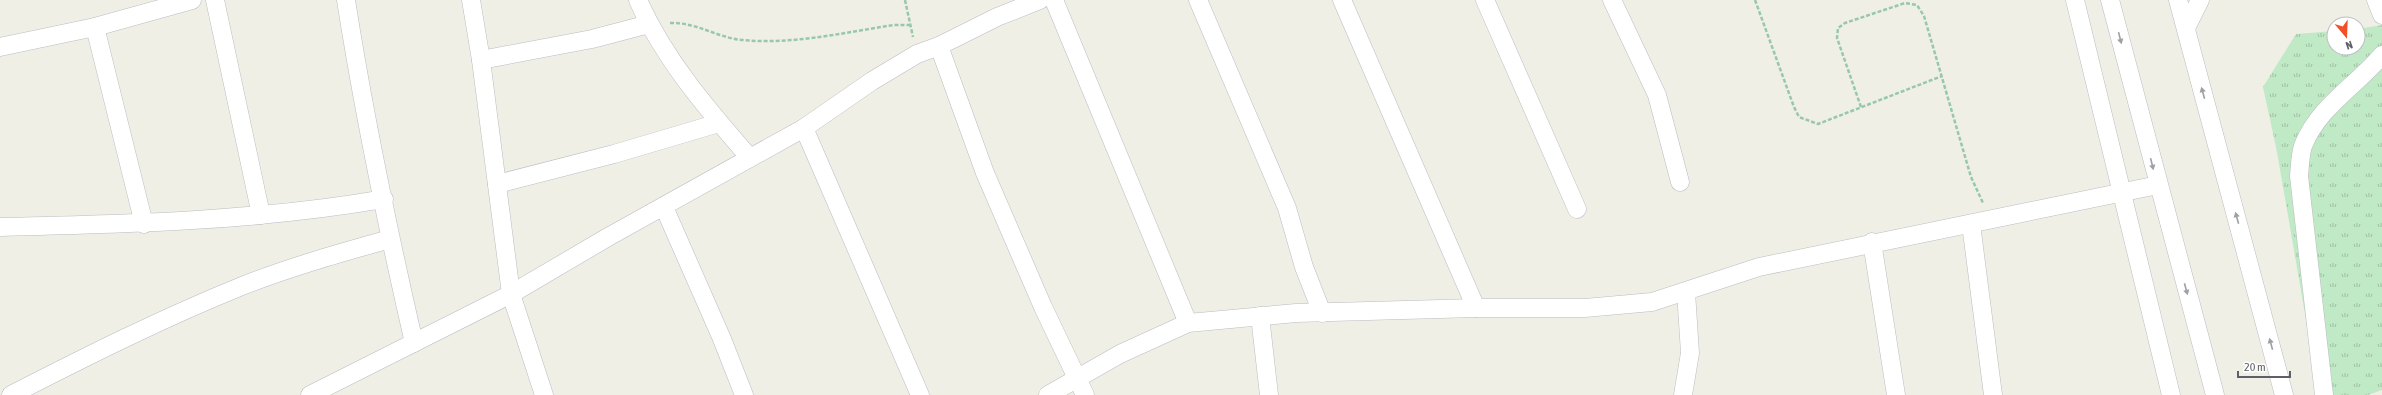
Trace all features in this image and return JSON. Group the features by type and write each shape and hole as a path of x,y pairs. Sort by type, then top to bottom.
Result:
{"street":[{"path":"0,47 96,27 192,0"},
{"path":"215,0 261,215"},
{"path":"346,0 357,70 384,199 390,239 414,343"},
{"path":"470,0 481,60 511,294 544,395"},
{"path":"638,0 649,24 678,68 719,123 750,158"},
{"path":"310,395 511,294 804,128 872,81 916,54 939,46 997,17 1040,0"},
{"path":"1054,0 1188,323"},
{"path":"1198,0 1286,208 1304,267 1322,312"},
{"path":"1342,0 1476,308"},
{"path":"1485,0 1546,135 1577,209"},
{"path":"1612,0 1657,95 1680,182"},
{"path":"2075,0 2171,395"},
{"path":"2110,0 2214,395"},
{"path":"2178,0 2284,395"},
{"path":"2186,28 2200,0"},
{"path":"2376,0 2382,14"},
{"path":"481,60 592,39 649,24"},
{"path":"96,27 144,224"},
{"path":"939,46 985,173 1040,300 1085,395"},
{"path":"2324,395 2299,176 2303,146 2316,124 2342,92 2370,70 2382,55"},
{"path":"497,184 614,154 719,123"},
{"path":"804,128 920,395"},
{"path":"1048,395 1120,354 1188,323 1322,312 1476,308 1585,308 1652,302 1686,292 1738,272 1872,242 1971,224 2158,186"},
{"path":"0,227 144,224 261,215 384,199"},
{"path":"664,207 724,343 744,395"},
{"path":"1971,224 1993,395"},
{"path":"11,395 131,334 243,286 319,260 390,239"},
{"path":"1872,242 1896,395"},
{"path":"1683,395 1690,353 1686,292"},
{"path":"1260,316 1269,395"},
{"path":"2277,367 2291,395"}],"path":[{"path":"905,0 916,54"},
{"path":"1755,0 1799,117 1818,124 1942,76"},
{"path":"1861,107 1837,38 1838,28 1845,23 1905,3 1917,5 1924,16 1971,177 1990,220"},
{"path":"649,24 682,23 697,26 717,35 743,40 773,41 894,25 911,25"}],"green space":[{"path":"2382,25 2382,390 2368,395 2319,395 2277,152 2263,87 2296,34 2326,32 2326,56 2366,56 2366,28"}]}
